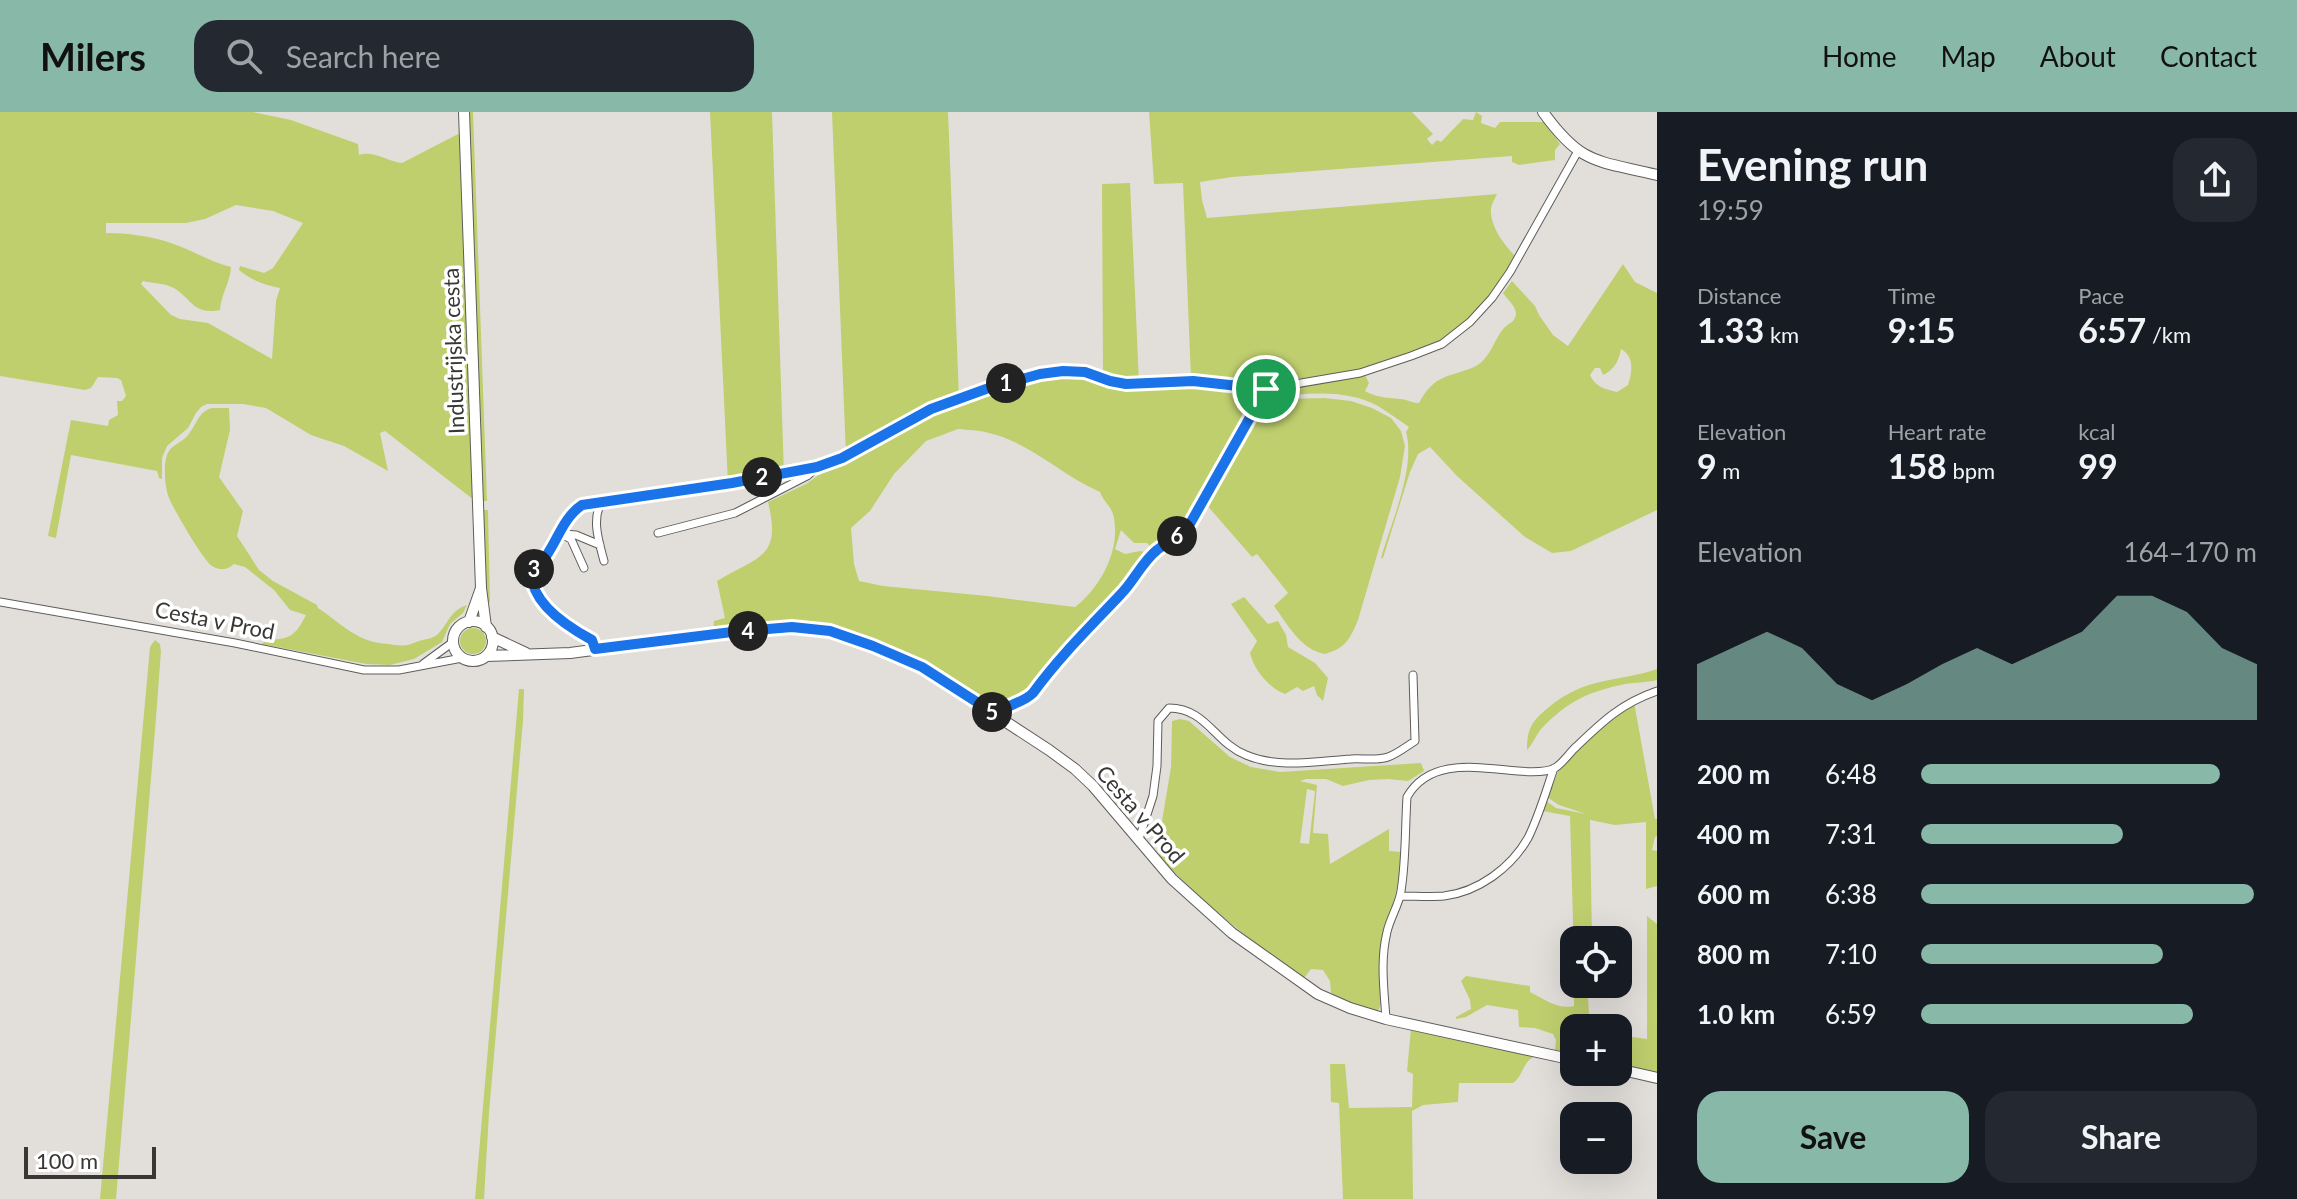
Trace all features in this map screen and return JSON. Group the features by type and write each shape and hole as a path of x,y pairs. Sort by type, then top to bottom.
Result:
{"street":[{"name":"Industrijska cesta","path":"464,112 481,588 489,632"},
{"path":"1547,114 1563,139 1578,151 1599,161 1657,175"},
{"path":"595,649 592,640 561,622 548,609 531,578 532,571 548,556 574,510 582,505 817,467 842,458 931,409 1040,374 1074,371 1126,384 1193,381 1266,389 1360,373 1411,356 1442,344 1492,298 1510,272 1578,151"},
{"path":"997,715 1007,706 1028,698 1081,634 1124,591 1147,560 1191,522 1266,389"},
{"path":"658,533 735,513 807,476 817,467"},
{"path":"602,501 597,510 597,535 604,561"},
{"path":"559,533 576,535 600,545"},
{"path":"559,533 571,539 584,568"},
{"name":"Industrijska cesta","path":"469,622 481,588"},
{"name":"Cesta v Prod","path":"0,602 235,643 358,669 390,670 462,658"},
{"path":"469,622 478,623 489,632 491,649 486,656 477,661 462,658 456,651 453,642 456,631 469,622"},
{"name":"Cesta v Prod","path":"486,656 557,654 792,627 830,631 873,646 922,667 1075,769 1172,879 1232,933 1318,994 1386,1019 1560,1057"},
{"name":"Cesta v Prod","path":"489,632 528,653"},
{"path":"422,665 453,642"},
{"path":"1139,839 1153,796 1158,721 1169,708 1185,708 1246,755 1276,762 1387,758 1415,741 1413,675"},
{"path":"1400,896 1457,893 1476,887 1507,865 1527,839 1554,768 1604,719 1623,706 1657,691"},
{"path":"1386,1019 1382,969 1386,933 1400,896 1407,797 1412,788 1429,773 1445,769 1532,772 1554,768"},
{"path":"1632,1072 1657,1078"}],"green space":[{"path":"0,112 253,112 291,120 358,144 359,155 375,155 402,163 460,133 474,500 385,431 380,433 388,471 344,446 311,435 266,408 243,404 207,404 196,413 188,428 167,446 162,458 162,479 157,471 71,455 56,538 48,536 71,420 108,426 109,420 118,415 117,401 122,401 126,396 121,380 117,378 98,377 91,388 85,390 0,376","holes":["236,205 273,211 303,223 273,268 264,273 240,266 239,270 258,282 280,288 276,301 272,359 208,323 171,315 141,284 143,281 166,285 202,310 220,310 231,267 163,241 139,235 106,233 106,223 186,223 205,219"]},
{"path":"469,112 473,112 487,501 483,501"},
{"path":"710,112 772,112 784,475 728,483"},
{"path":"832,112 948,112 949,136 959,399 935,408 846,456"},
{"path":"1149,112 1412,112 1433,134 1427,139 1432,145 1437,140 1441,142 1463,119 1473,120 1476,112 1482,116 1481,123 1495,128 1500,122 1544,122 1560,144 1555,150 1555,160 1519,165 1512,162 1512,156 1200,182 1207,218 1497,194 1491,208 1494,226 1518,259 1455,336 1383,366 1259,385 1191,378 1183,183 1154,184"},
{"path":"1130,183 1139,382 1103,377 1102,184"},
{"path":"1623,264 1635,282 1657,293 1657,510 1571,551 1552,553 1525,537 1458,477 1430,447 1418,454 1410,472 1381,558 1405,478 1408,462 1406,432 1409,427 1378,406 1353,397 1314,394 1270,397 1280,389 1365,375 1369,383 1365,391 1370,394 1419,403 1436,382 1474,367 1488,354 1516,314 1503,293 1512,281 1535,306 1553,335 1568,346","holes":["1621,349 1631,365 1628,385 1617,392 1598,385 1590,375 1595,368 1600,368 1603,375 1615,365"]},
{"path":"1064,374 1117,384 1179,382 1253,389 1258,398 1189,520 1158,547 1152,548 1147,543 1134,543 1121,530 1115,549 1125,554 1149,553 1137,573 1035,693 997,710 916,661 835,629 713,631 714,621 725,618 717,581 755,560 769,545 772,521 768,502 929,415 1021,384","holes":["958,429 985,432 1019,444 1100,492 1113,514 1115,540 1101,578 1075,607 859,581 854,564 851,528 870,511 894,474 926,441"]},
{"path":"1324,398 1351,401 1391,418 1401,431 1405,446 1400,477 1358,620 1346,642 1325,654 1302,642 1290,628 1274,606 1288,593 1257,554 1252,557 1205,503 1254,413 1277,401"},
{"path":"212,408 229,408 230,430 219,477 243,511 237,536 259,570 317,605 351,632 378,643 406,645 433,637 456,611 467,605 450,624 442,642 414,659 390,665 366,664 262,644 266,639 291,635 306,615 290,610 274,590 245,567 234,564 221,569 212,566 182,523 166,489 165,465 169,451 188,435 204,412"},
{"path":"483,510 488,510 490,602 486,604"},
{"path":"1244,597 1268,624 1278,621 1286,635 1288,647 1315,663 1328,678 1323,701 1314,686 1303,691 1297,687 1285,694 1268,683 1259,672 1250,653 1257,641 1231,604"},
{"path":"473,628 482,632 486,641 482,650 473,654 464,650 460,641 464,632"},
{"path":"155,640 160,644 161,651 116,1199 100,1199 150,647"},
{"path":"1657,669 1657,680 1625,684 1589,694 1560,711 1541,729 1527,750 1529,730 1535,721 1563,697 1589,685"},
{"path":"519,689 524,689 523,721 484,1199 475,1199"},
{"path":"1634,702 1657,819 1657,836 1652,850 1657,851 1657,886 1646,889 1646,822 1615,825 1590,820 1592,926 1573,926 1570,816 1542,811 1546,801 1556,808 1586,814 1559,805 1547,797 1561,765 1611,718"},
{"path":"1172,721 1189,721 1230,757 1251,767 1280,772 1421,763 1424,771 1408,781 1369,780 1343,786 1326,779 1300,781 1317,785 1313,833 1328,834 1330,864 1389,829 1389,851 1401,852 1398,881 1381,953 1381,1001 1378,1011 1331,993 1330,981 1323,970 1311,969 1304,978 1228,921 1159,856 1171,767","holes":["1307,789 1315,791 1309,844 1300,843"]},
{"path":"1647,916 1657,924 1657,1074 1632,1068 1632,1037 1647,1039"},
{"path":"1466,976 1530,986 1530,992 1562,1006 1574,1006 1574,998 1588,998 1589,1014 1560,1014 1560,1051 1555,1050 1553,1034 1519,1027 1518,1010 1487,1005 1456,1019 1471,1009 1461,981"},
{"path":"1411,1029 1537,1056 1528,1061 1513,1083 1459,1083 1458,1102 1423,1105 1412,1111 1413,1199 1343,1199 1339,1103 1331,1102 1330,1064 1345,1064 1349,1108 1412,1107 1413,1074 1407,1071"}],"route":[{"path":"1085,372 1126,384 1193,381 1266,389 1191,522 1147,560 1136,578 1081,634 1028,698 1007,706 997,715 922,667 830,631 792,627 595,649 592,640 561,622 548,609 531,578 532,571 548,556 567,519 582,505 817,467 842,458 931,409 1040,374 1085,372"}]}
